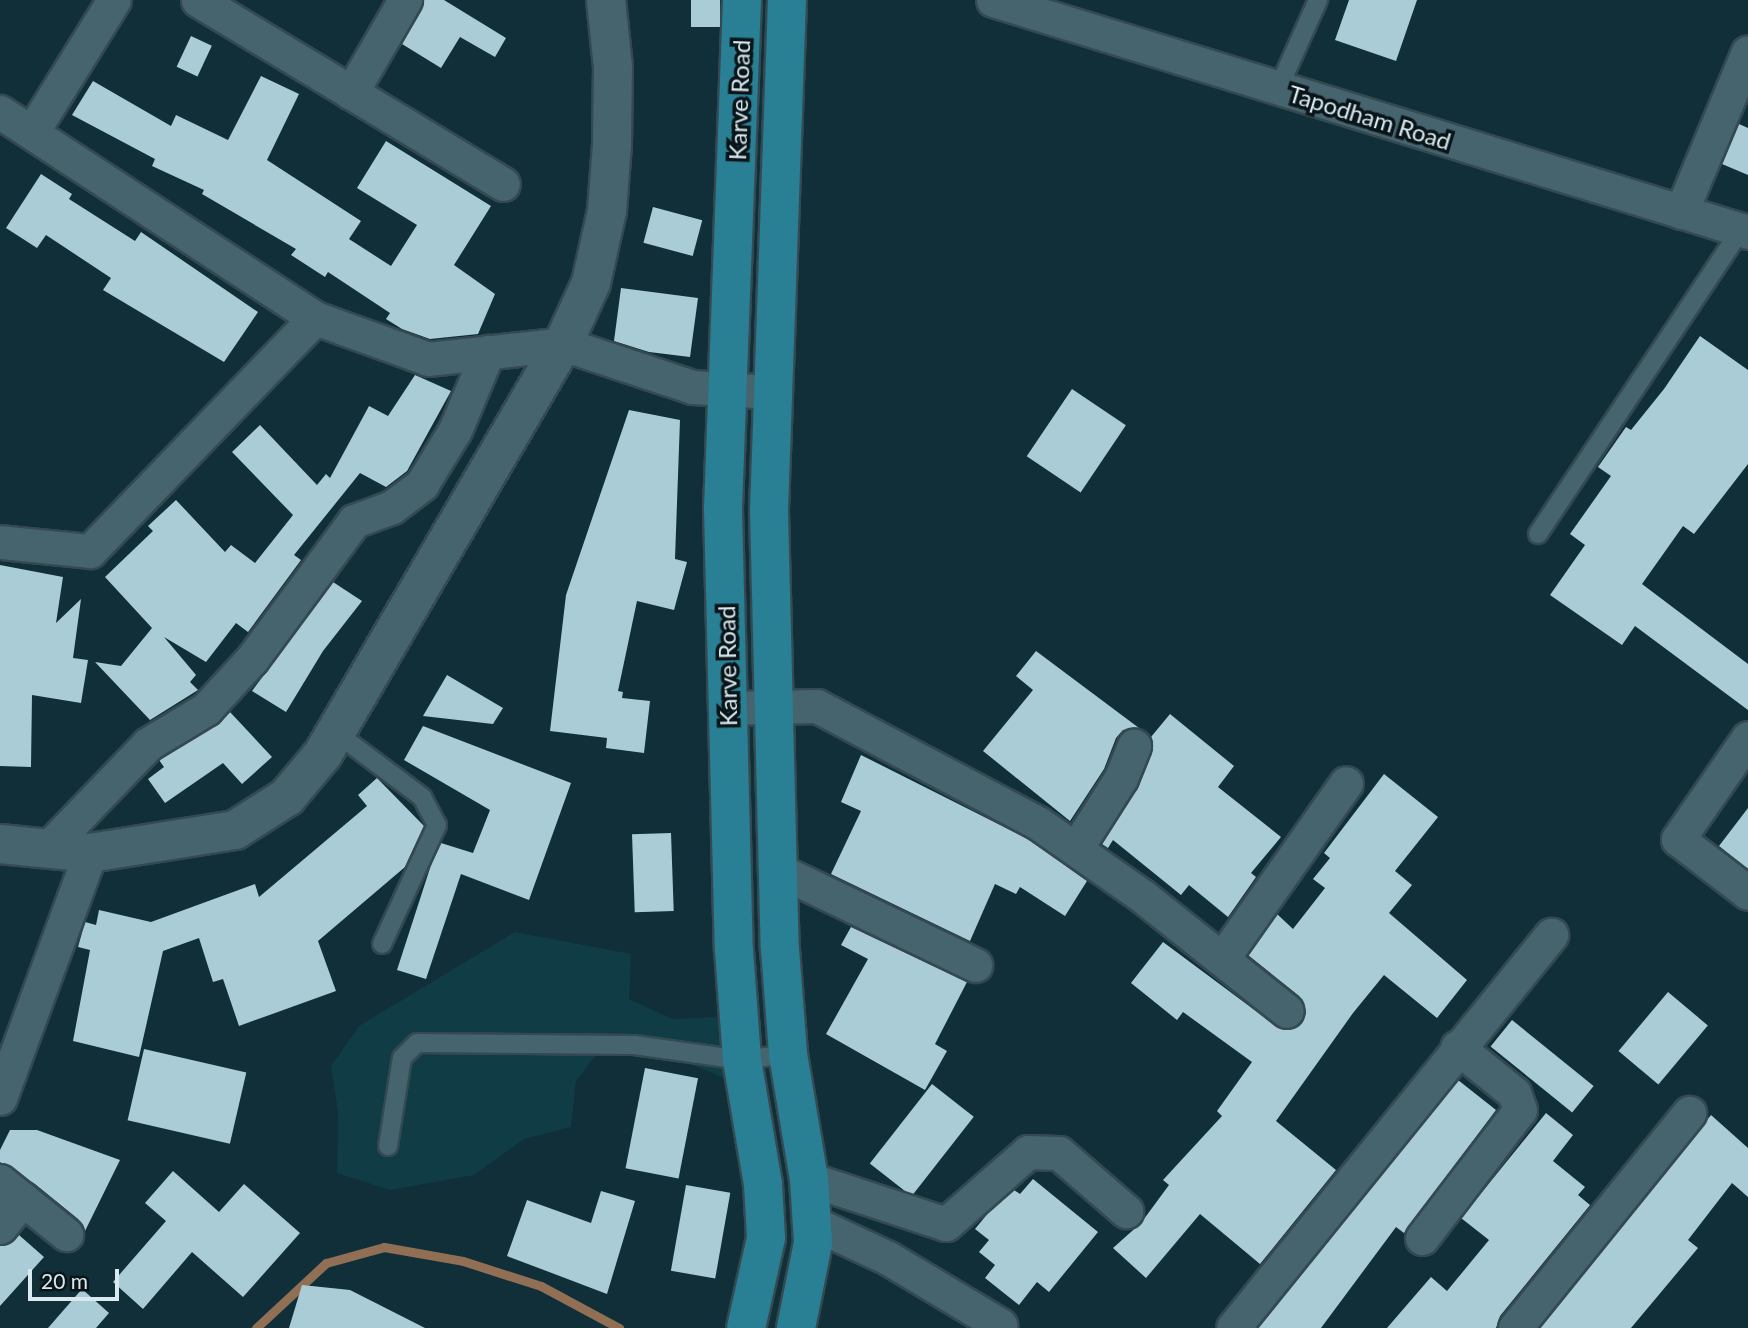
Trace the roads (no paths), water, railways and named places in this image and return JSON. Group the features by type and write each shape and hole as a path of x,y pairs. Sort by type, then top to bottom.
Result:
{"main road":[{"name":"Karve Road","path":"741,0 730,390 723,509 734,950 743,1060 763,1184 766,1238 746,1328"},
{"name":"Karve Road","path":"787,0 769,511 778,870 788,1054 808,1179 813,1243 796,1328"}],"street":[{"path":"32,132 114,0"},
{"path":"198,0 503,184"},
{"path":"351,93 405,0"},
{"path":"0,844 50,846 90,853 235,830 287,797 335,732 563,344 590,283 607,211 613,67 606,0"},
{"name":"Tapodham Road","path":"993,0 1745,231"},
{"path":"1681,212 1748,51"},
{"path":"0,112 315,317 428,359 563,344 692,387 772,392"},
{"path":"0,542 90,551 315,317"},
{"path":"50,846 148,744 206,709 252,659 354,521 392,507 422,484 455,430 488,352"},
{"path":"728,708 817,706 1077,847 1287,1011"},
{"path":"1748,738 1678,839 1748,893"},
{"path":"1077,847 1121,778 1134,746"},
{"path":"1222,959 1346,783"},
{"path":"0,1098 90,853"},
{"path":"778,870 975,965"},
{"path":"1233,1328 1550,934"},
{"path":"1422,1238 1520,1110 1514,1093 1457,1047"},
{"path":"1515,1328 1689,1113"},
{"path":"808,1179 946,1224 1028,1153 1059,1153 1126,1211"},
{"path":"0,1227 12,1190 66,1234"},
{"path":"811,1222 888,1258 1000,1325"}],"lane":[{"path":"1278,89 1318,0"},
{"path":"1538,534 1745,231"},
{"path":"335,732 422,797 437,825 382,944"},
{"path":"388,1146 402,1058 417,1043 634,1045 743,1060 788,1054"}],"waterway":[{"path":"256,1328 326,1263 384,1247 463,1261 541,1286 619,1328"}]}
